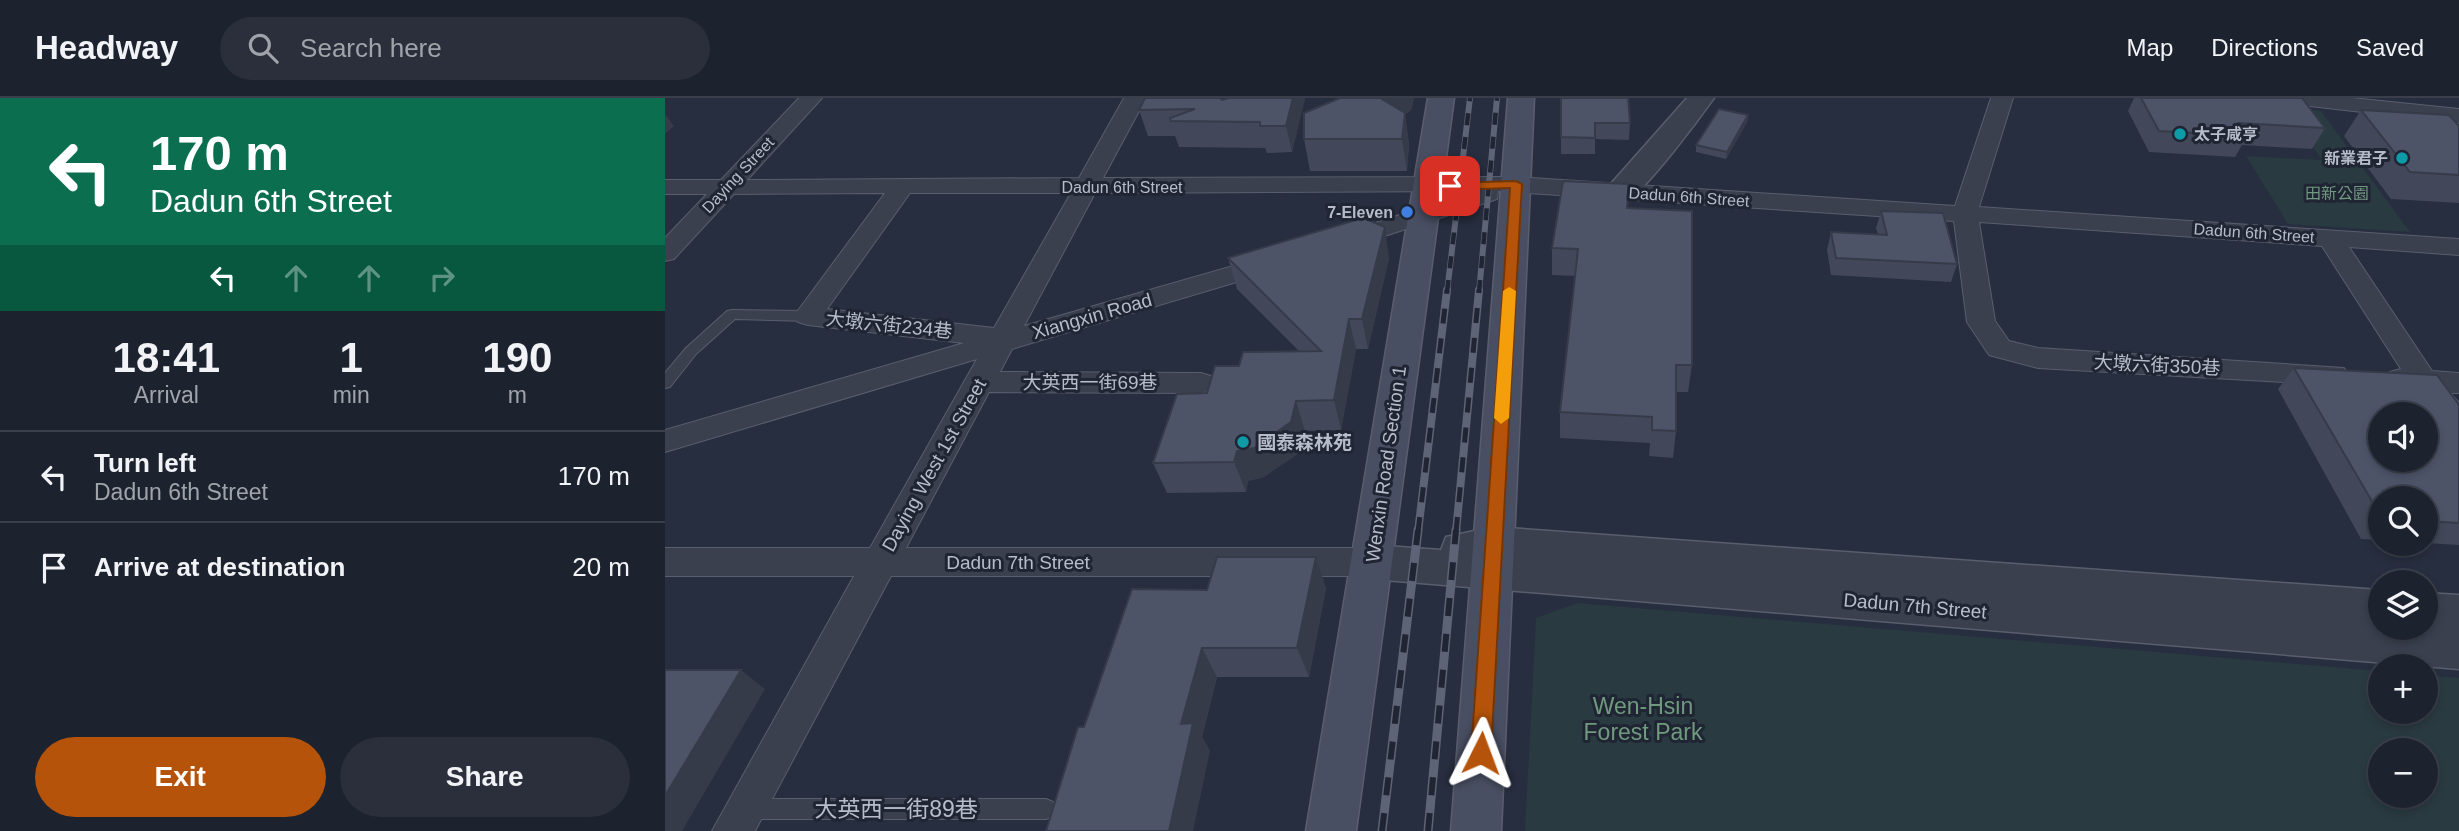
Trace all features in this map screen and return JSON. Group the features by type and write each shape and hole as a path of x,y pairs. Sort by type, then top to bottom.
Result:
{"main road":[{"name":"Wenxin Road Section 1","path":"1331,831 1441,98"},
{"path":"1476,831 1521,98"}],"street":[{"name":"Daying Street","path":"665,253 811,98"},
{"name":"Daying West 1st Street","path":"740,820 1135,98"},
{"path":"1619,192 1657,152 1701,98"},
{"path":"1965,212 2002,98"},
{"path":"2293,98 2459,116"},
{"name":"Dadun 6th Street","path":"1516,184 2459,247"},
{"name":"Xiangxin Road","path":"665,441 1309,252 1424,203 1516,184"},
{"name":"Dadun 6th Street","path":"665,187 1086,187 1424,203"},
{"name":"大墩六街234巷","path":"902,187 808,316 1002,340"},
{"name":"大墩六街350巷","path":"1965,212 1980,322 1999,348 2038,358 2459,383"},
{"path":"2330,238 2424,380 2459,424"},
{"name":"大英西一街69巷","path":"980,382 1201,383"},
{"name":"Dadun 7th Street","path":"1493,558 2459,649"},
{"name":"Dadun 7th Street","path":"665,562 1372,562 1493,558 2368,607"},
{"path":"2438,612 2459,614"}],"lane":[{"path":"665,383 691,351 732,314 808,316"},
{"name":"大英西一街89巷","path":"740,820 1046,809"}],"green space":[{"name":"田新公園","path":"2286,108 2321,111 2410,232 2288,224 2246,156 2322,160"},
{"name":"Wen-Hsin Forest Park","path":"1577,603 2368,670 2368,724 2438,724 2438,676 2459,678 2459,831 1525,831 1536,618"}],"building":[{"path":"1145,98 1293,98 1286,126 1260,126 1260,122 1171,121 1170,118 1195,109 1139,110"},
{"path":"1340,98 1380,98 1405,113 1402,139 1304,139 1304,113"},
{"path":"1561,98 1628,98 1630,123 1595,123 1595,138 1561,137"},
{"path":"2141,98 2302,98 2325,128 2239,123 2247,136 2159,131"},
{"path":"1719,109 1748,115 1727,152 1696,145"},
{"path":"2361,110 2449,115 2459,126 2459,175 2410,172"},
{"path":"1563,181 1629,184 1627,208 1692,211 1692,365 1676,365 1676,431 1652,430 1652,417 1560,412 1578,249 1552,248"},
{"path":"1881,211 1943,213 1957,264 1836,258 1831,232 1887,235"},
{"path":"1363,218 1385,227 1362,319 1349,319 1334,400 1296,401 1291,422 1254,448 1237,451 1234,462 1153,463 1177,394 1207,393 1215,366 1239,366 1243,352 1321,351 1228,258"},
{"path":"2294,368 2437,375 2459,405 2459,523 2438,522 2438,486 2368,486 2368,494"},
{"path":"1217,557 1316,557 1297,648 1202,648 1181,724 1193,723 1169,831 1046,831 1078,727 1084,727 1132,589 1207,590"},
{"path":"665,670 741,670 665,796"}],"railway":[{"path":"1447,292 1470,98"},
{"path":"1479,292 1497,98"},
{"path":"1418,532 1447,290"},
{"path":"1456,532 1479,290"},
{"path":"1382,831 1418,530"},
{"path":"1428,831 1456,530"}],"slow traffic":[{"path":"1501,418 1509,291"}],"place":[{"name":"太子咸亨","path":"2180,134"},
{"name":"新業君子","path":"2402,158"},
{"name":"7-Eleven","path":"1407,212"},
{"name":"國泰森林苑","path":"1243,442"}],"route":[{"path":"1450,186 1516,184 1481,753"}]}
